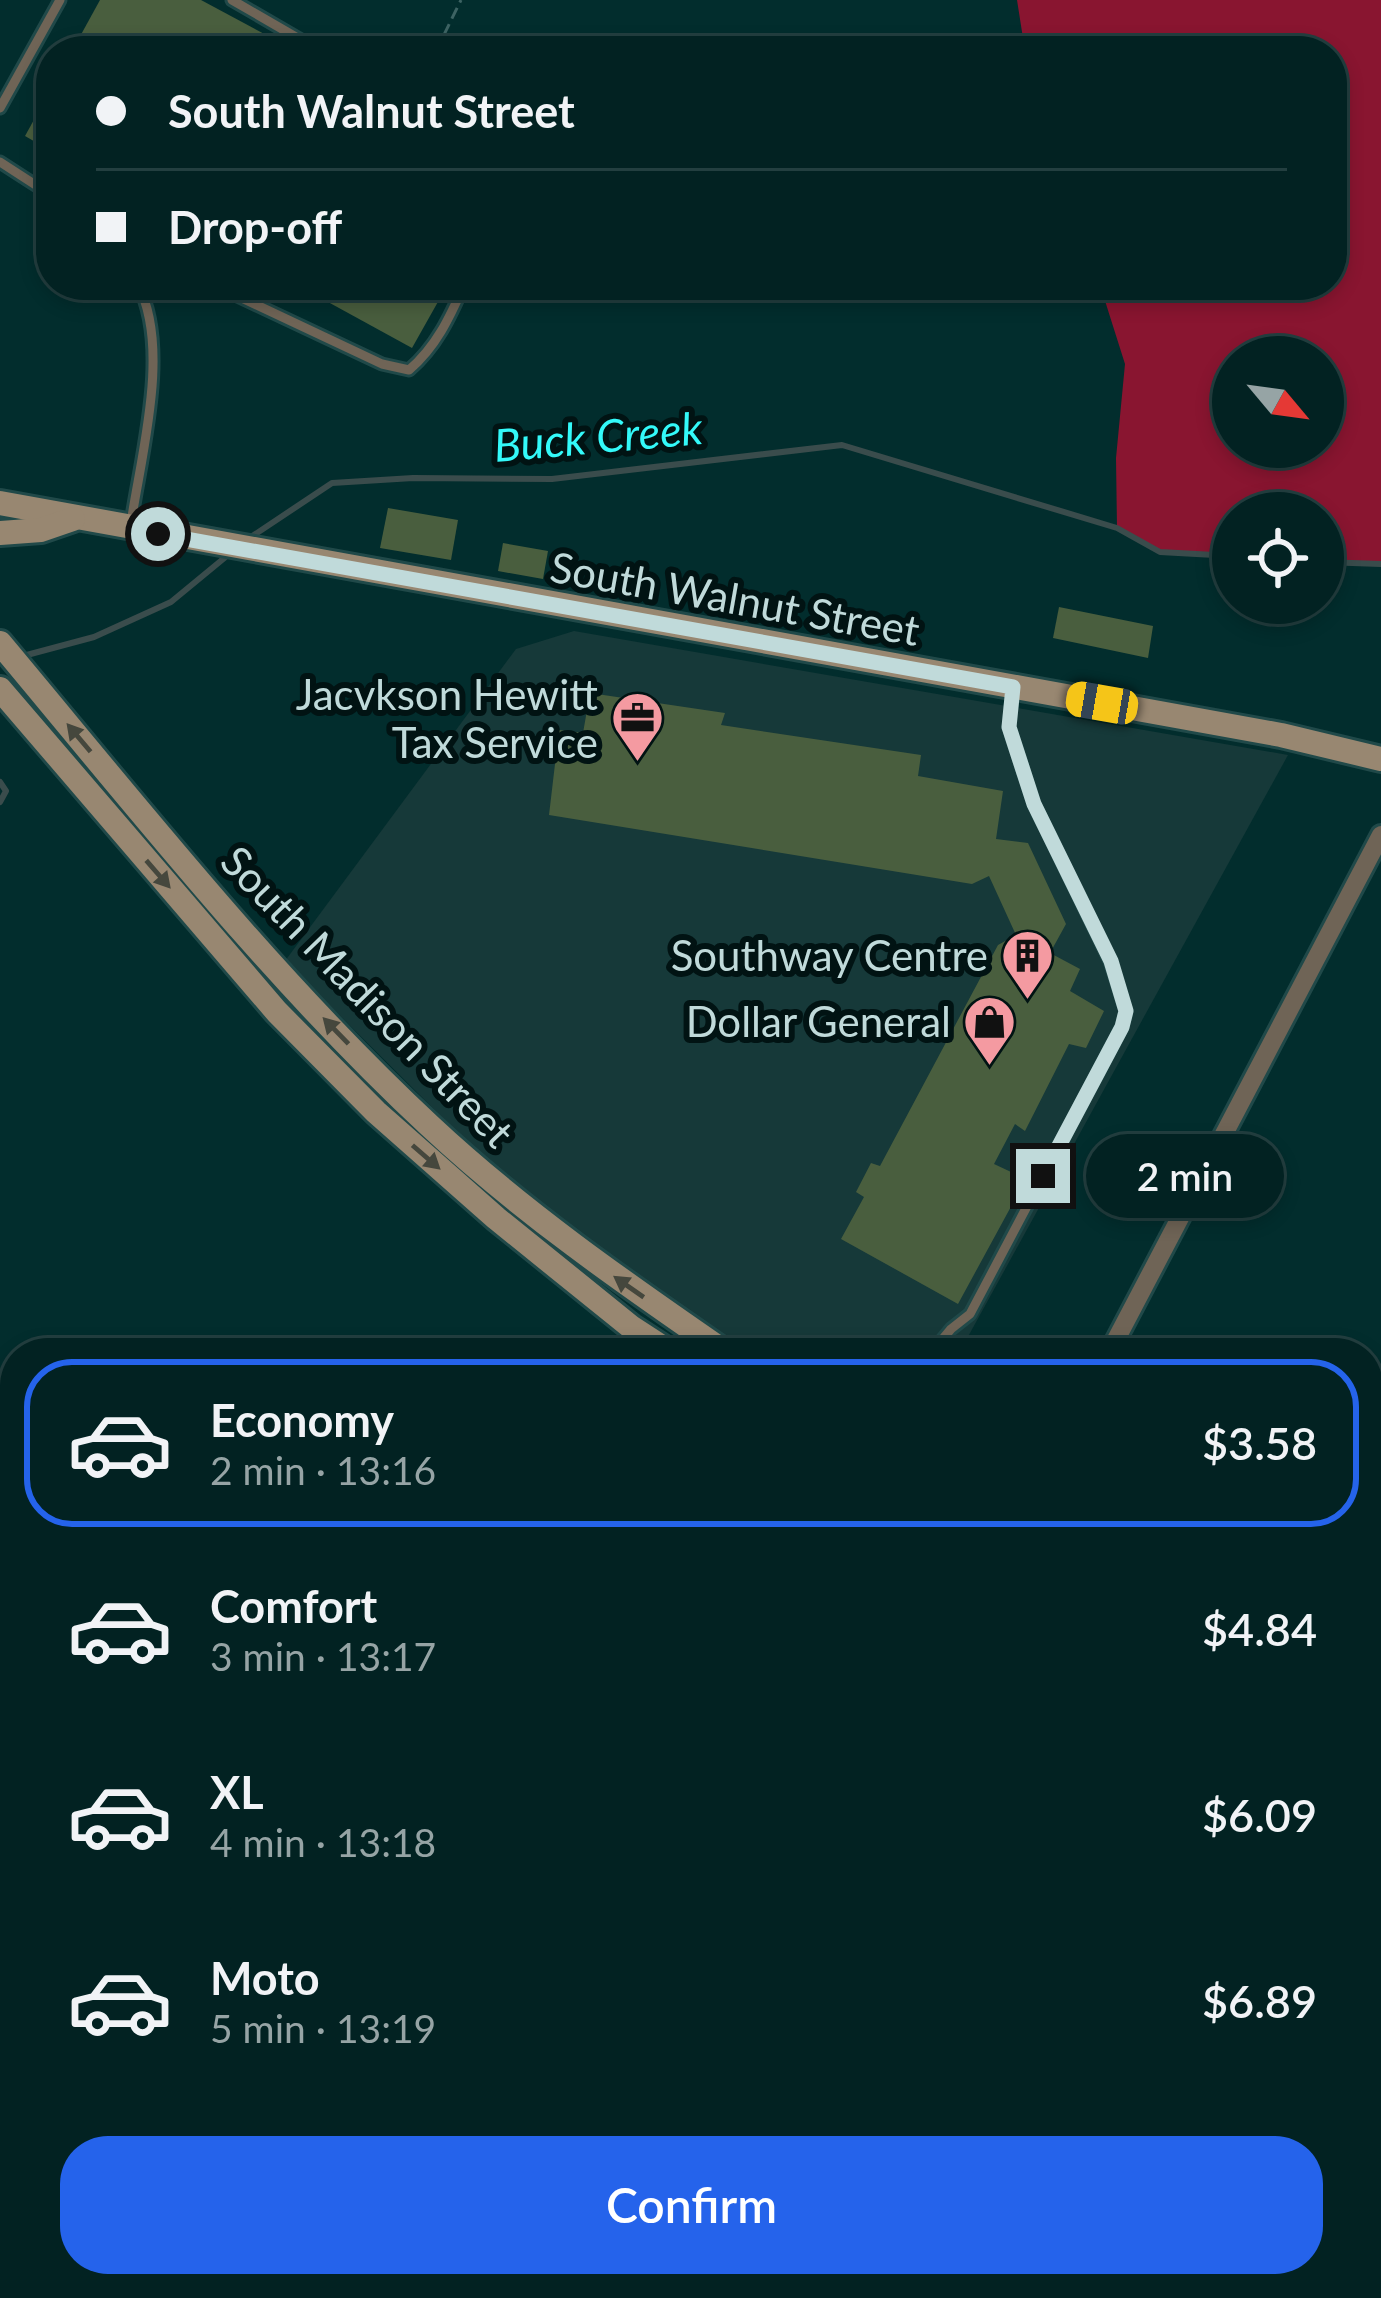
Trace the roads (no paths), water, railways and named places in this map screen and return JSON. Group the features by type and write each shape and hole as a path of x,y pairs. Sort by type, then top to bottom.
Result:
{"main road":[{"name":"South Walnut Street","path":"0,503 1281,735 1381,759"},
{"name":"South Walnut Street","path":"0,517 75,518"},
{"path":"0,533 41,530 75,518"},
{"name":"South Madison Street","path":"9,654 270,962 430,1126 684,1338"},
{"name":"South Madison Street","path":"0,689 277,1012 376,1112 496,1218 648,1338"}],"street":[{"path":"1117,1338 1381,835"}],"lane":[{"path":"40,36 60,0"},
{"path":"232,0 294,36"},
{"path":"0,108 36,43"},
{"path":"0,162 36,185"},
{"path":"130,528 152,392 146,300"},
{"path":"246,300 382,364 409,370 425,356 458,300"},
{"path":"944,1338 970,1314 1122,1027 1126,1011 1111,961 1034,804 1009,727 1013,687"}],"waterway":[{"name":"Buck Creek","path":"248,539 332,483 552,479 842,445 1117,528 1160,552 1212,555"},
{"name":"Buck Creek","path":"23,656 94,637 171,602 228,555"},
{"name":"Buck Creek","path":"1344,563 1381,564"},
{"path":"0,782 6,791 0,802"}],"place":[{"name":"Jacvkson Hewitt Tax Service","path":"637,764"},
{"name":"Southway Centre","path":"1027,1001"},
{"name":"Dollar General","path":"990,1067"}]}
